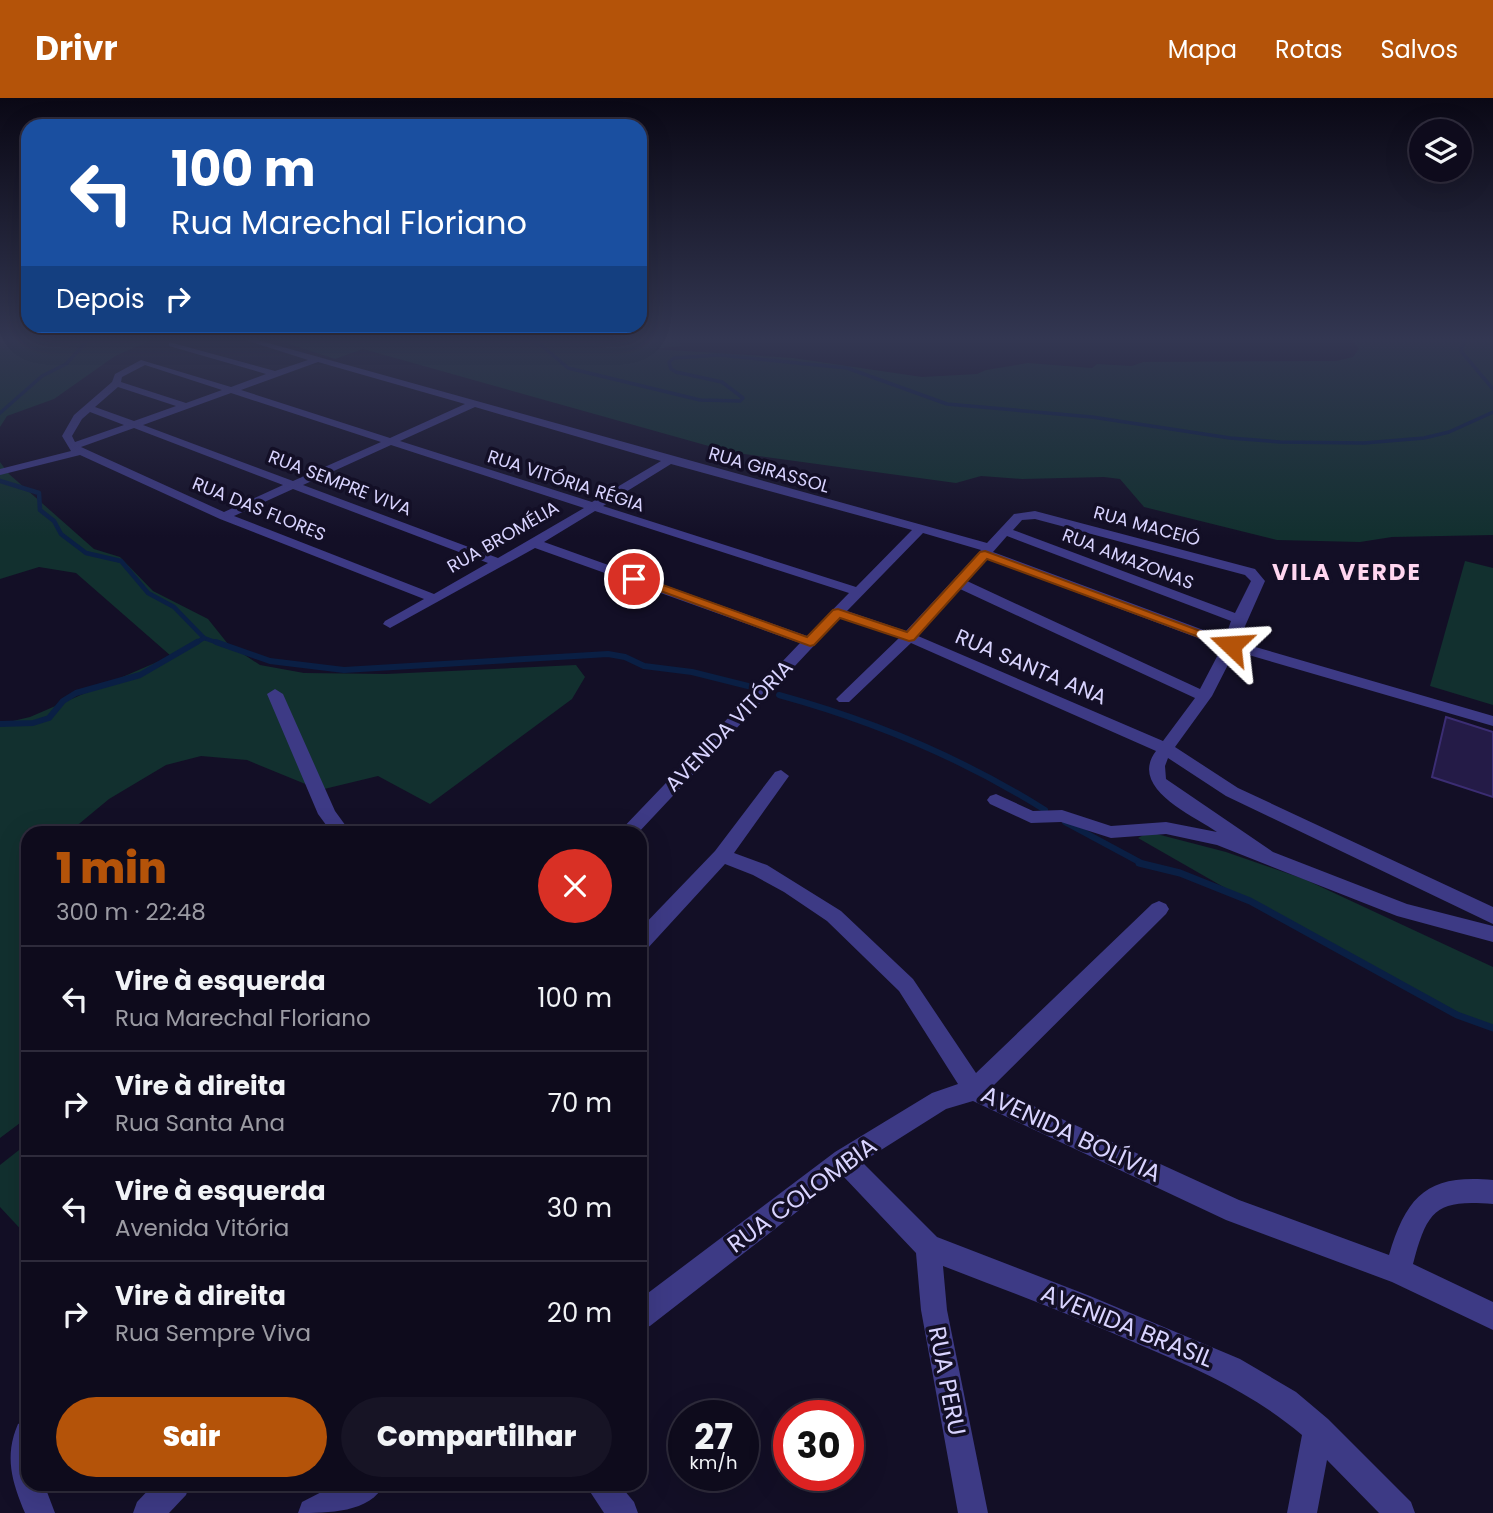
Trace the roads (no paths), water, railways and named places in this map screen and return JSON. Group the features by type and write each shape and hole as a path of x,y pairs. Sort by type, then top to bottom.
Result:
{"street":[{"path":"77,449 67,436 71,426 92,405"},
{"path":"0,472 77,449 188,405"},
{"name":"RUA VITÓRIA RÉGIA","path":"278,405 858,592"},
{"path":"224,516 472,405"},
{"name":"RUA GIRASSOL","path":"478,405 987,551 1231,645 1493,721"},
{"name":"RUA SEMPRE VIVA","path":"89,408 137,424 291,487 499,563"},
{"name":"RUA DAS FLORES","path":"77,449 224,516 435,598"},
{"name":"RUA BROMÉLIA","path":"390,624 534,543 670,460"},
{"name":"RUA MACEIÓ","path":"1005,531 1018,517 1028,514 1256,575 1258,581 1239,619"},
{"name":"AVENIDA VITÓRIA","path":"634,826 919,530"},
{"path":"844,699 909,637 1005,531"},
{"name":"RUA AMAZONAS","path":"1005,531 1239,619"},
{"path":"534,543 810,642"},
{"path":"957,582 1204,696"},
{"name":"RUA SANTA ANA","path":"838,613 909,637 1166,748 1232,792 1493,916"},
{"path":"1239,619 1231,645 1204,696 1157,761 1155,771 1158,780 1166,789 1265,855"},
{"path":"275,694 327,814 336,826"},
{"path":"647,936 722,856 781,776"},
{"path":"996,800 1031,817 1066,817 1111,832 1166,828 1190,832 1265,855 1404,911 1493,934"},
{"name":"AVENIDA BOLÍVIA","path":"722,856 781,881 834,916 906,985 974,1090 1235,1211 1398,1271 1493,1316"},
{"path":"974,1090 1159,909"},
{"name":"RUA COLOMBIA","path":"647,1311 844,1160 940,1100 974,1090"},
{"name":"AVENIDA BRASIL","path":"844,1160 928,1247 1090,1309 1230,1368 1286,1402 1318,1429 1400,1513"},
{"path":"1398,1271 1409,1227 1428,1200 1449,1190 1476,1189 1493,1192"},
{"name":"RUA PERU","path":"928,1247 934,1310 973,1513"},
{"path":"1303,1513 1318,1429"},
{"path":"31,1491 40,1513"},
{"path":"148,1513 168,1491"},
{"path":"313,1513 355,1491"},
{"path":"606,1491 623,1513"}],"waterway":[{"path":"0,413 9,405"},
{"path":"959,405 1092,417 1230,438 1280,442 1364,443 1424,438 1449,432 1493,412"},
{"path":"0,481 39,493 40,510 54,521 61,534 86,553 121,561 148,593 174,607 204,638"},
{"path":"194,644 204,638"},
{"path":"204,638 221,644"},
{"path":"0,724 33,723 49,718 63,701 76,693 140,675 197,642"},
{"path":"216,642 270,661 344,670 608,654 625,657 644,666 692,672 748,686"},
{"path":"779,695 849,717 916,743 982,774 1045,810"},
{"path":"1065,822 1143,864"},
{"path":"1139,863 1143,864"},
{"path":"1143,864 1180,873 1250,901 1457,1015 1493,1028"}],"district":[{"name":"VILA VERDE","path":"1347,572"}]}
